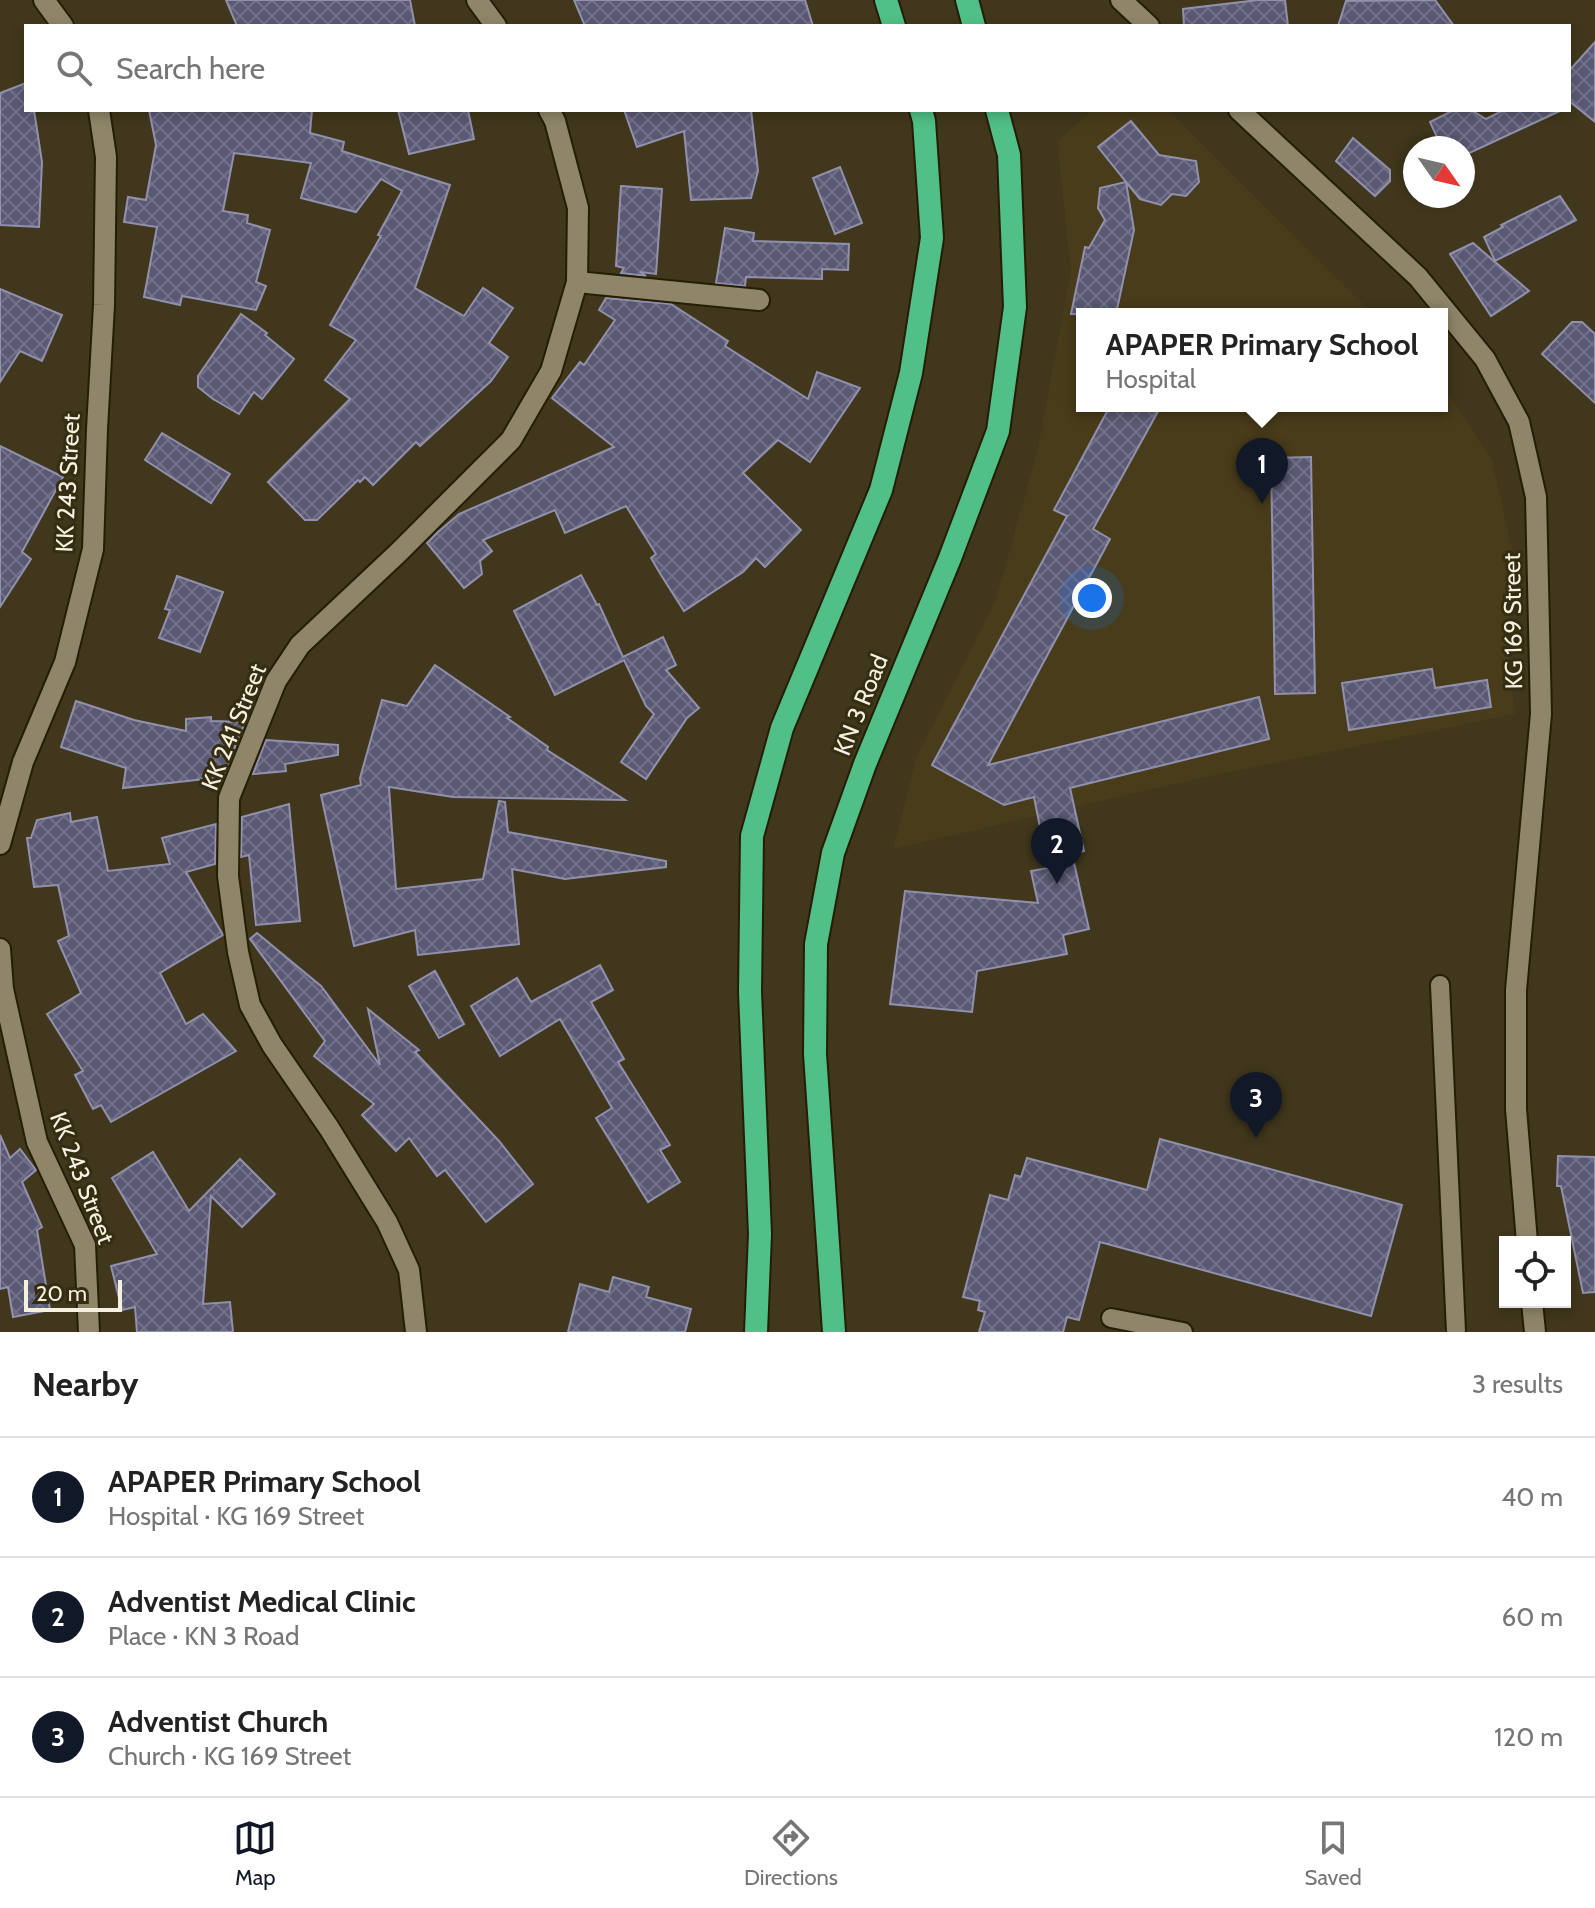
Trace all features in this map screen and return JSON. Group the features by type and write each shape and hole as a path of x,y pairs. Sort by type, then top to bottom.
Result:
{"highway":[{"path":"886,0 893,24"},
{"path":"967,0 973,24"},
{"path":"756,1332 760,1234 750,992 752,836 782,728 881,490 911,373 932,238 922,112"},
{"name":"KN 3 Road","path":"834,1332 815,1054 816,944 833,853 859,778 950,558 998,431 1015,307 1009,155 998,112"}],"street":[{"path":"44,0 62,24"},
{"path":"477,0 495,24"},
{"path":"1121,0 1147,24"},
{"name":"KK 243 Street","path":"0,844 23,762 65,662 93,549 106,201 106,157 99,112"},
{"name":"KK 241 Street","path":"416,1332 409,1270 387,1222 329,1128 272,1045 250,1005 238,952 228,876 229,798 276,681 300,645 511,440 551,371 577,282 578,208 550,112"},
{"name":"KG 169 Street","path":"1241,112 1418,277 1443,308"},
{"path":"577,282 759,300"},
{"name":"KG 169 Street","path":"1448,314 1485,359 1519,422 1536,497 1541,714 1516,990 1516,1109 1527,1236"},
{"name":"KK 243 Street","path":"0,949 3,989 37,1142 85,1245 89,1332"},
{"path":"1533,1308 1535,1332"}],"lane":[{"path":"1440,985 1456,1332"},
{"path":"1111,1318 1183,1332"}],"shaded area":[{"path":"1091,112 1170,112 1367,308 1076,308 1076,412 1448,412 1448,393 1492,460 1512,549 1509,671 1515,714 1205,777 893,849 917,756 996,599 1038,448 1071,271 1057,141"}],"building":[{"path":"226,0 410,0 415,24 236,24"},
{"path":"574,0 805,0 812,24 584,24"},
{"path":"1285,0 1288,24 1184,24 1183,9"},
{"path":"1435,0 1453,24 1339,24 1346,1"},
{"path":"1595,42 1595,122 1571,103 1571,69"},
{"path":"24,84 24,112 34,112 42,162 39,227 0,225 0,93"},
{"path":"149,112 312,112 310,133 344,142 342,151 450,185 415,288 464,316 483,288 513,308 489,343 508,357 491,381 420,446 416,442 373,485 365,477 360,482 358,480 317,520 305,520 268,482 350,399 325,380 356,340 330,325 381,236 378,235 402,191 381,179 356,212 301,198 311,163 234,153 223,211 248,215 247,223 270,230 256,282 266,286 256,310 182,296 180,305 144,297 157,227 124,222 128,197 146,200 156,145"},
{"path":"398,112 468,112 474,139 409,154"},
{"path":"625,112 751,112 758,171 751,198 691,200 684,131 637,147"},
{"path":"1450,112 1474,112 1486,119 1500,112 1558,112 1475,150 1475,136 1436,136 1430,122"},
{"path":"1131,121 1159,155 1196,161 1199,182 1186,196 1172,194 1161,205 1140,199 1098,147"},
{"path":"1353,138 1390,170 1390,181 1375,196 1336,161"},
{"path":"840,167 862,223 835,234 813,178"},
{"path":"1126,182 1134,230 1117,308 1076,308 1076,314 1071,314 1085,247 1089,248 1105,220 1098,208 1100,188"},
{"path":"621,186 662,189 656,274 621,273 624,268 616,266"},
{"path":"1560,196 1576,220 1495,261 1484,237 1503,227 1501,225"},
{"path":"725,228 754,233 753,241 849,244 848,270 822,269 822,279 746,277 745,286 716,283"},
{"path":"1473,243 1529,291 1491,316 1450,254"},
{"path":"0,289 62,315 42,361 20,351 0,382"},
{"path":"606,298 671,304 728,341 725,346 808,399 817,372 860,388 810,462 778,440 743,473 801,530 765,567 756,558 743,572 684,611 651,558 656,554 626,506 565,533 555,510 483,540 492,551 480,561 482,574 464,588 427,543 438,532 459,514 614,447 552,398 580,362 584,365 615,320 599,310"},
{"path":"241,314 294,359 262,399 254,392 239,414 198,387 198,376"},
{"path":"1572,322 1582,322 1595,334 1595,403 1542,354"},
{"path":"1107,412 1158,412 1093,529 1110,539 988,765 1259,697 1269,739 1070,788 1084,851 1072,854 1089,929 1063,935 1067,954 977,971 972,1012 890,1004 905,891 1038,903 1031,871 1048,868 1034,797 1004,805 932,765 1067,516 1054,510"},
{"path":"162,433 230,474 211,503 145,460"},
{"path":"0,446 63,477 22,552 31,559 0,607"},
{"path":"1311,457 1315,693 1275,694 1271,458"},
{"path":"581,575 599,604 623,657 663,637 676,665 666,670 699,708 687,718 646,779 621,762 654,714 646,706 624,660 555,695 514,611"},
{"path":"177,576 223,592 200,652 159,638 170,610 165,609"},
{"path":"435,665 510,717 507,718 548,747 547,750 625,800 453,797 389,787 396,889 483,879 499,801 505,802 508,832 666,861 666,867 565,879 512,869 519,944 418,955 415,930 354,946 321,795 361,785 360,778 382,700 407,706"},
{"path":"1432,669 1435,688 1487,680 1491,707 1349,730 1342,683"},
{"path":"76,701 134,720 186,731 186,719 211,717 211,721 245,722 223,777 123,788 126,768 61,747"},
{"path":"266,740 338,745 338,755 285,764 286,771 253,774"},
{"path":"289,804 300,921 256,925 249,855 241,857 242,817"},
{"path":"70,813 71,822 97,817 108,871 170,864 162,838 216,824 215,864 186,872 223,935 160,973 186,1024 203,1014 236,1051 111,1122 101,1105 93,1109 75,1075 83,1071 47,1014 81,993 58,941 69,936 58,885 34,887 27,838 31,838 37,820"},
{"path":"257,933 321,986 380,1065 368,1009 419,1050 415,1052 499,1141 533,1184 486,1222 445,1170 437,1176 409,1138 396,1151 362,1115 374,1104 314,1056 325,1041 250,939"},
{"path":"600,965 613,990 591,1002 624,1059 618,1062 670,1145 660,1150 680,1182 648,1202 596,1118 612,1108 560,1019 500,1056 471,1006 517,978 531,1002"},
{"path":"435,971 464,1024 439,1038 409,986"},
{"path":"0,1135 10,1158 20,1149 36,1170 22,1182 42,1227 37,1230 50,1310 13,1317 8,1287 0,1289"},
{"path":"1160,1139 1402,1205 1371,1316 1100,1242 1079,1320 1067,1317 1063,1332 979,1332 985,1312 978,1310 980,1301 963,1297 990,1195 1008,1200 1015,1175 1021,1177 1027,1158 1147,1190"},
{"path":"153,1152 189,1211 240,1159 275,1194 242,1227 211,1196 203,1304 230,1302 233,1332 137,1332 135,1307 122,1310 111,1266 157,1254 112,1178"},
{"path":"1558,1156 1595,1157 1595,1292 1583,1293 1561,1186 1557,1186"},
{"path":"613,1277 649,1287 646,1297 691,1309 685,1332 568,1332 580,1284 609,1292"}],"place":[{"name":"APAPER Primary School","path":"1262,504"},
{"name":"Adventist Medical Clinic","path":"1057,884"},
{"name":"Adventist Church","path":"1256,1138"}]}
